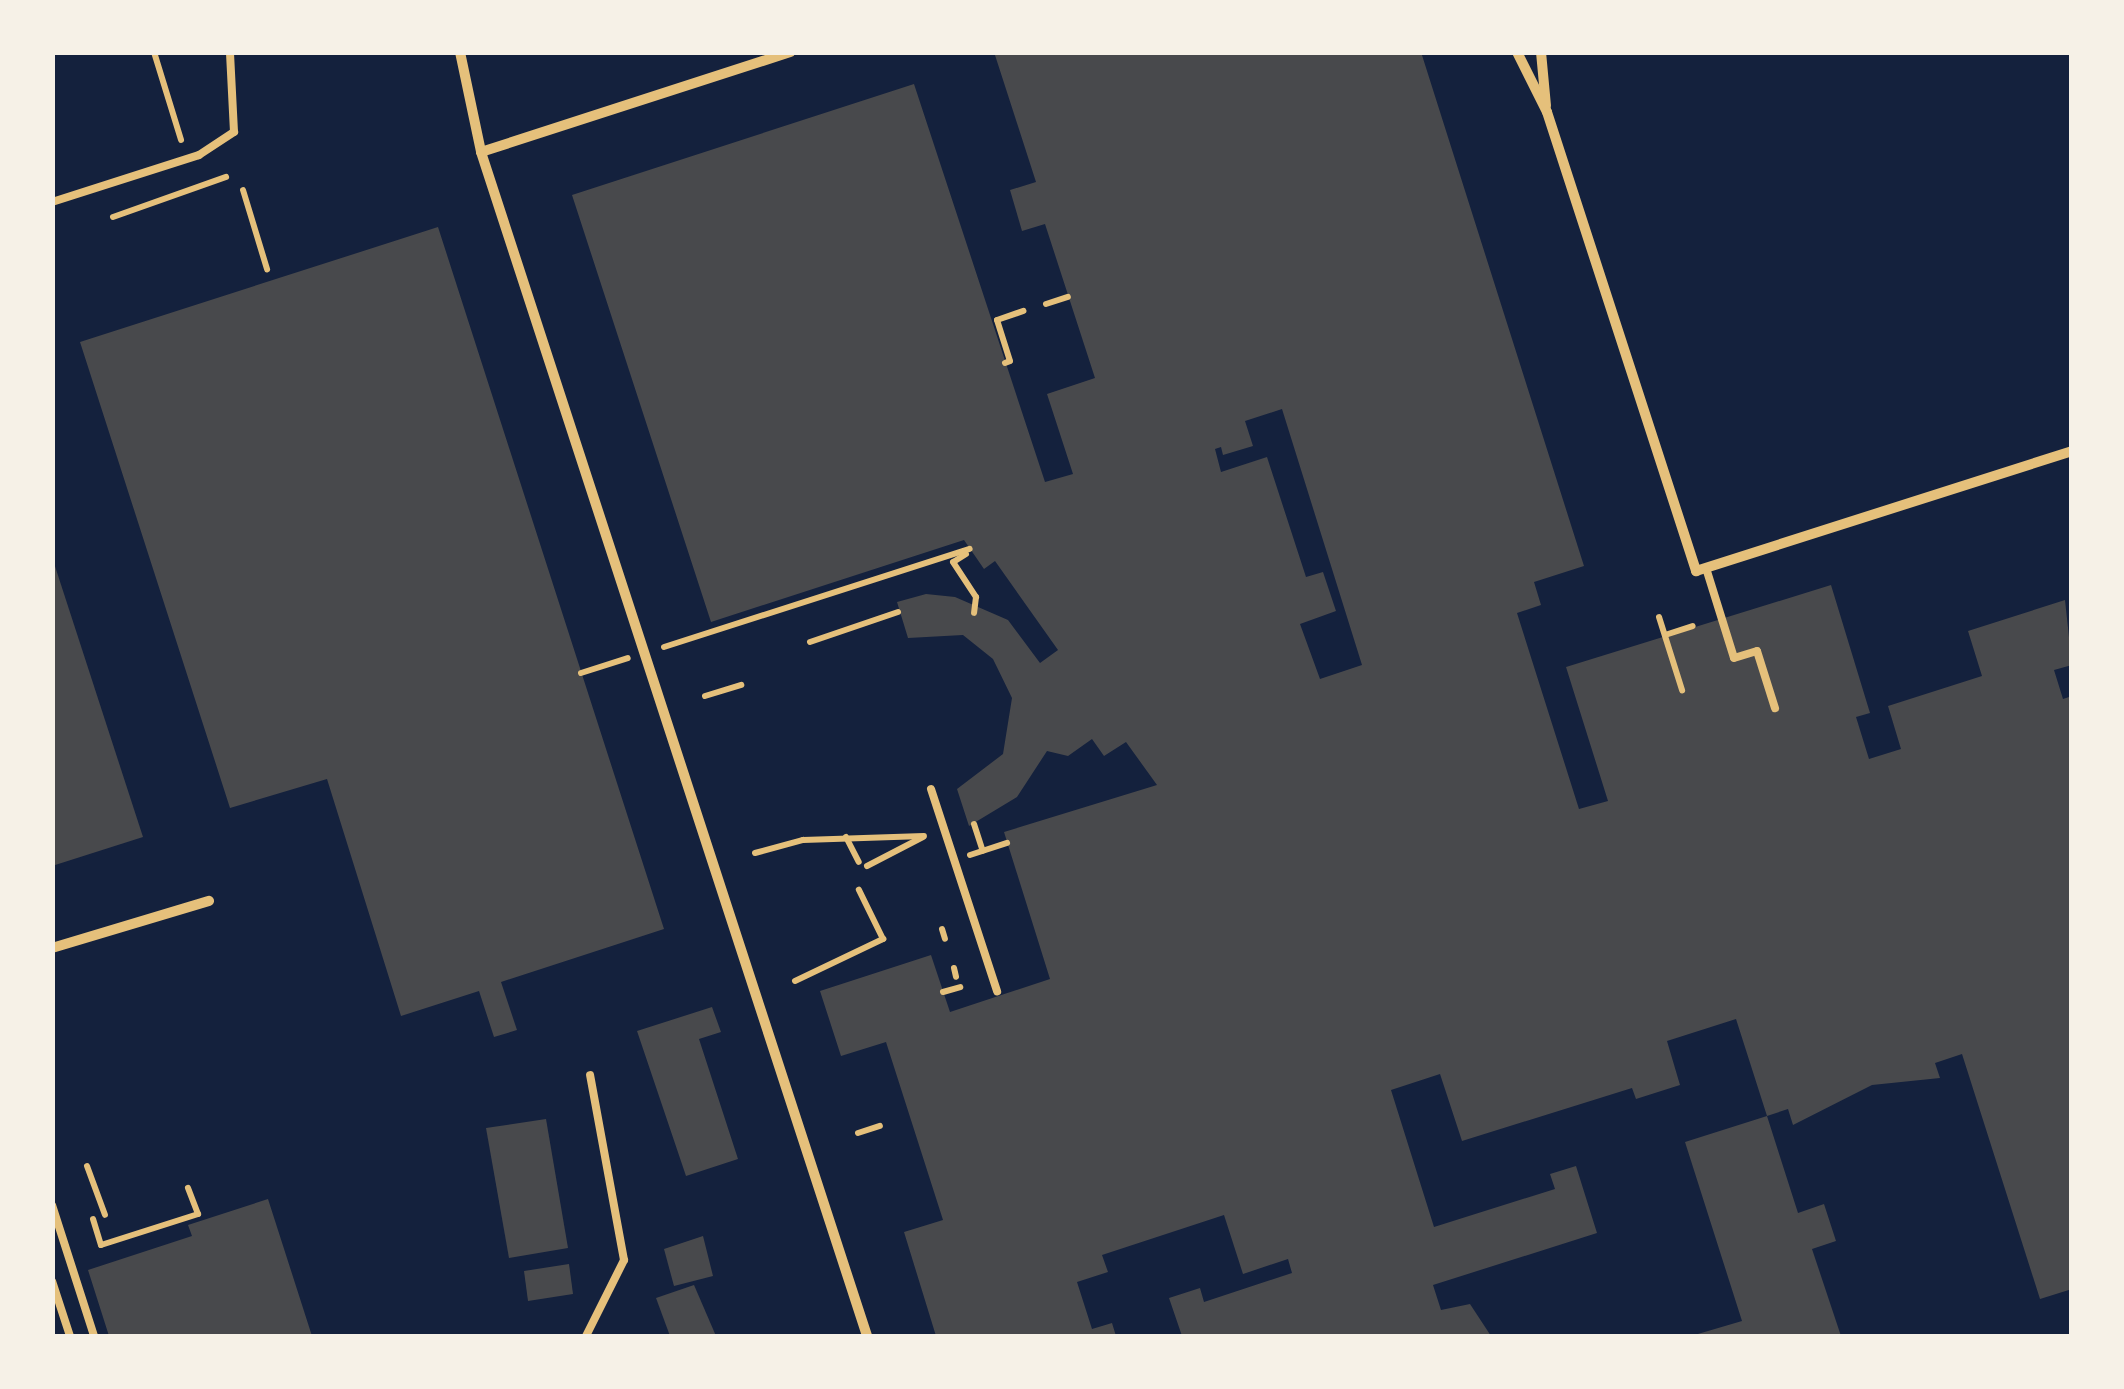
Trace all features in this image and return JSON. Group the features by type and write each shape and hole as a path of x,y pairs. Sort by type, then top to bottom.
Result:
{"street":[{"path":"460,52 481,152 867,1336"},
{"path":"481,152 790,52"},
{"path":"1517,52 1546,112 1701,570 2072,451"},
{"path":"1541,52 1546,112"},
{"path":"52,948 209,901"}],"lane":[{"path":"52,202 199,155 234,132 230,52"},
{"path":"1701,570 1734,658 1757,651 1775,708"},
{"path":"931,789 998,991"},
{"path":"586,1336 624,1260 590,1075"},
{"path":"52,1205 94,1336"},
{"path":"52,1280 70,1336"}],"path":[{"path":"154,52 181,141"},
{"path":"113,216 226,177"},
{"path":"243,190 267,269"},
{"path":"1046,304 1068,297"},
{"path":"1005,363 996,320 1023,311"},
{"path":"656,649 971,550 953,562 976,597 974,614"},
{"path":"810,642 898,612"},
{"path":"1660,617 1682,690"},
{"path":"1665,635 1693,626"},
{"path":"581,673 637,655"},
{"path":"705,696 741,684"},
{"path":"974,824 983,850"},
{"path":"755,853 846,837 924,836 863,864 846,837"},
{"path":"970,855 1007,843"},
{"path":"795,981 883,939 858,890"},
{"path":"942,929 945,939"},
{"path":"944,992 960,987"},
{"path":"858,1133 880,1126"},
{"path":"87,1166 104,1215"},
{"path":"93,1218 101,1245 198,1214 188,1188"}],"building":[{"path":"994,52 1421,52 1584,566 1534,582 1541,605 1517,613 1579,809 1608,801 1566,667 1831,585 1870,713 1856,717 1869,759 1901,749 1888,706 1982,676 1968,631 2065,600 2072,665 2054,670 2063,699 2072,696 2072,1289 2040,1299 1962,1054 1935,1063 1940,1078 1872,1085 1793,1125 1788,1109 1767,1116 1736,1019 1667,1041 1680,1085 1636,1099 1632,1088 1462,1141 1440,1074 1391,1090 1434,1227 1555,1189 1550,1174 1576,1166 1597,1233 1433,1285 1441,1310 1470,1304 1491,1336 1182,1336 1169,1298 1200,1288 1204,1302 1292,1273 1288,1259 1243,1274 1224,1215 1102,1255 1108,1272 1077,1282 1092,1329 1112,1323 1116,1336 936,1336 904,1232 943,1220 886,1042 841,1056 820,991 931,955 950,1012 1050,979 1004,832 1157,785 1126,742 1104,756 1092,739 1068,756 1047,751 1017,797 969,826 957,789 1003,754 1012,698 993,659 963,635 908,638 897,602 926,594 955,597 1008,620 1040,663 1058,650 995,561 984,569 964,540 711,622 572,195 914,84 1045,482 1073,474 1047,394 1095,378 1045,224 1022,231 1010,190 1036,182","holes":["1282,409 1362,665 1320,679 1300,624 1336,611 1323,572 1306,577 1267,457 1221,472 1215,449 1221,447 1223,455 1253,446 1245,421"]},
{"path":"438,227 664,929 501,982 517,1030 494,1037 479,991 401,1016 327,779 230,808 80,342"},
{"path":"52,557 143,837 52,866"},
{"path":"712,1007 721,1032 699,1039 738,1159 686,1176 637,1031"},
{"path":"1767,1116 1798,1213 1824,1204 1836,1241 1812,1249 1841,1336 1691,1336 1742,1321 1685,1142"},
{"path":"546,1119 568,1248 509,1258 486,1128"},
{"path":"268,1199 312,1336 109,1336 88,1270 192,1236 188,1225"},
{"path":"703,1236 713,1276 674,1286 664,1249"},
{"path":"569,1264 573,1294 528,1301 524,1271"},
{"path":"694,1285 716,1336 670,1336 656,1298"}]}
